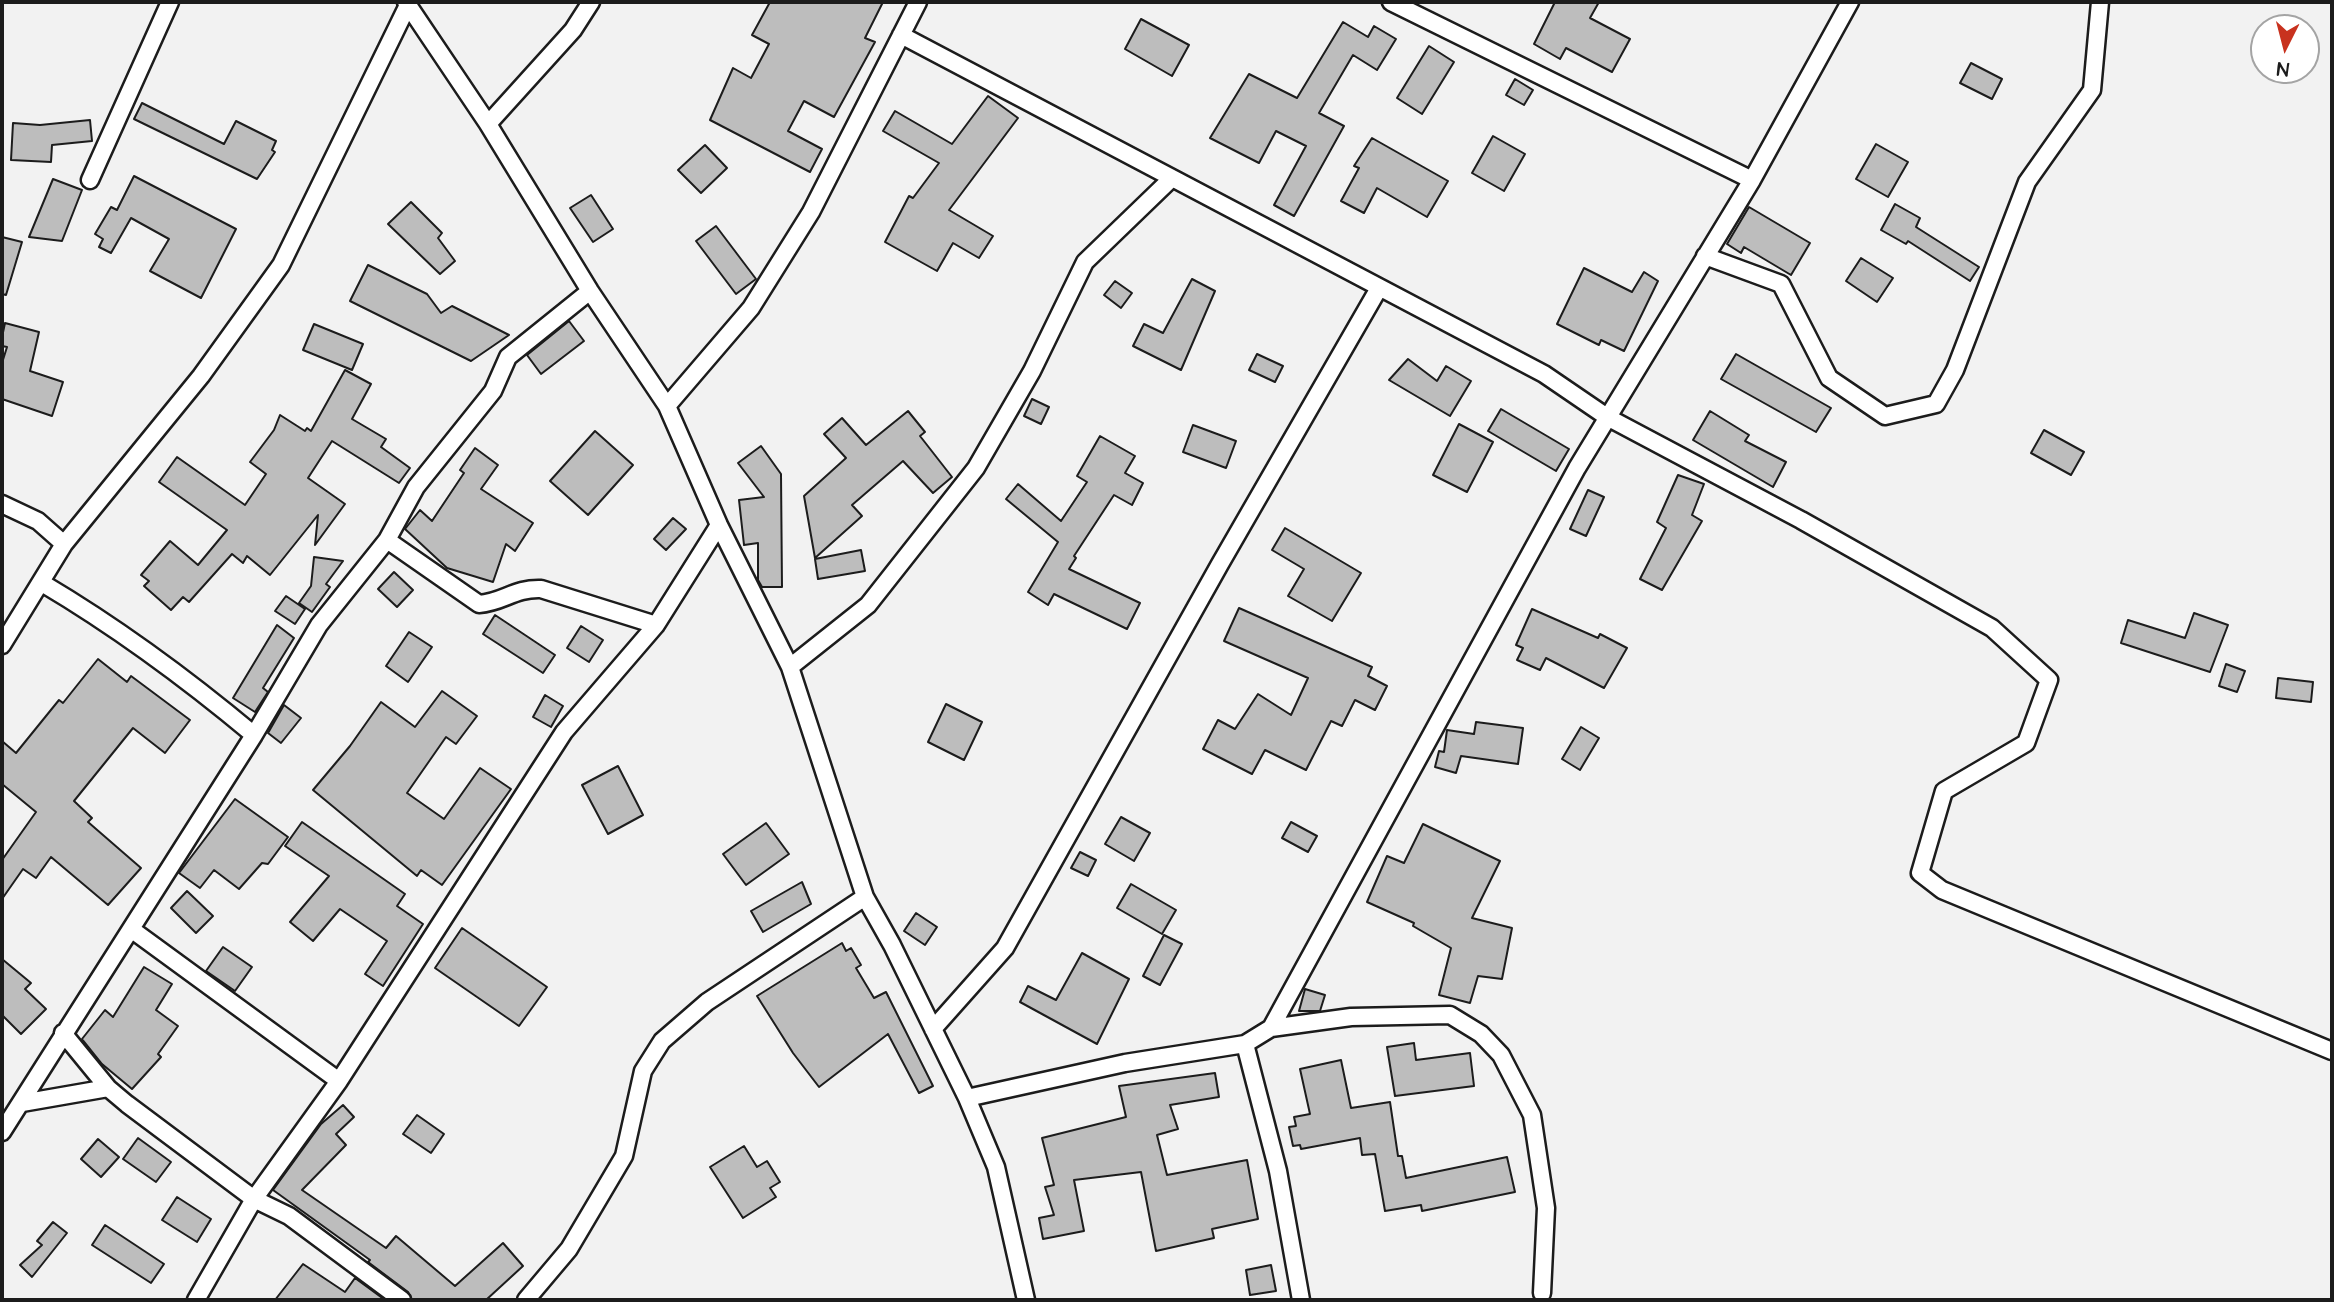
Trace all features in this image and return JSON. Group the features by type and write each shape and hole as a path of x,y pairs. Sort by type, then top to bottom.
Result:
{"street":[{"path":"90,180 170,2"},
{"path":"488,124 573,30 591,2"},
{"path":"667,406 751,308 811,212 918,2"},
{"path":"1391,2 1752,180"},
{"path":"1271,1028 1607,417 1752,180 1850,2"},
{"path":"1705,256 1782,284 1829,378 1885,416 1936,404 1955,370 2026,182 2092,90 2100,2"},
{"path":"407,3 488,124 590,291 667,406 719,525 790,667 864,897 967,1098 996,1167 1026,1300"},
{"path":"2,645 43,583 64,544 201,376 281,265 407,3"},
{"path":"901,35 1171,180 1544,374 1607,417 1801,520 1992,628 2049,680 2026,743 1944,791 1920,873 1942,890 2332,1051"},
{"path":"790,667 868,605 976,468 1032,371 1085,262 1171,180"},
{"path":"933,1029 1005,948 1379,288"},
{"path":"2,1132 254,735 319,625 387,540 416,487 493,391 508,357 590,291"},
{"path":"2,504 38,522 64,544"},
{"path":"196,1300 254,1199 339,1081 564,732 656,625 719,525"},
{"path":"387,540 480,604 491,603 523,588 541,589 656,625"},
{"path":"43,583 97,616 197,687 254,735"},
{"path":"526,1300 569,1249 624,1156 643,1071 662,1041 707,1002 864,897"},
{"path":"131,929 339,1081"},
{"path":"967,1098 1125,1063 1245,1044 1271,1028 1351,1017 1450,1015 1481,1034 1500,1055 1532,1115 1546,1208 1542,1293"},
{"path":"63,1033 108,1088 254,1199 289,1216 402,1300"},
{"path":"1245,1044 1278,1171 1301,1300"},
{"path":"22,1103 108,1088"}],"building":[{"path":"770,2 883,2 865,38 875,42 834,117 804,101 788,131 822,149 810,172 710,120 733,68 751,78 769,44 752,35"},
{"path":"1555,2 1599,2 1590,18 1630,39 1612,72 1566,48 1560,59 1534,44"},
{"path":"1141,19 1189,45 1172,76 1125,49"},
{"path":"1343,22 1368,37 1374,26 1396,39 1377,70 1353,55 1319,113 1344,126 1294,216 1274,205 1306,146 1276,131 1259,163 1210,138 1249,74 1297,98"},
{"path":"1429,46 1454,62 1422,114 1397,98"},
{"path":"1971,63 2002,79 1992,99 1960,83"},
{"path":"1515,79 1533,90 1524,105 1506,95"},
{"path":"988,96 1018,118 949,210 993,236 979,258 953,243 937,271 885,242 909,196 913,198 939,163 883,131 895,111 952,144"},
{"path":"142,103 224,144 236,121 276,141 272,150 275,152 257,179 134,119"},
{"path":"90,120 92,141 52,145 51,162 11,160 13,123 40,125"},
{"path":"1493,136 1525,154 1504,191 1472,173"},
{"path":"1372,138 1448,181 1427,217 1377,188 1364,213 1341,201 1359,168 1354,166"},
{"path":"1876,144 1908,162 1888,197 1856,179"},
{"path":"705,145 727,168 701,193 678,170"},
{"path":"134,176 236,229 201,298 150,271 169,239 131,218 111,253 99,247 103,239 95,234 111,207 117,210"},
{"path":"53,179 82,190 62,241 29,237"},
{"path":"591,195 613,229 593,242 570,208"},
{"path":"411,202 442,233 438,238 455,261 440,274 388,224"},
{"path":"1895,204 1920,218 1916,227 1979,267 1970,281 1908,241 1906,244 1881,230"},
{"path":"1749,207 1810,243 1791,275 1744,247 1741,253 1727,244"},
{"path":"716,226 756,279 736,294 696,241"},
{"path":"2,237 22,242 6,295 2,294"},
{"path":"1861,258 1893,278 1877,302 1846,281"},
{"path":"368,265 427,294 441,313 452,306 509,335 471,361 350,301"},
{"path":"1584,268 1632,292 1644,272 1658,281 1624,351 1601,340 1599,345 1557,324"},
{"path":"1192,279 1215,291 1181,370 1133,346 1144,324 1163,333"},
{"path":"1115,281 1132,293 1121,308 1104,295"},
{"path":"569,321 584,341 541,374 527,355"},
{"path":"5,323 39,332 30,371 63,382 52,416 2,399 2,363 7,347 2,346"},
{"path":"314,324 363,344 352,370 303,350"},
{"path":"1257,354 1283,366 1275,382 1249,370"},
{"path":"1736,354 1831,408 1816,432 1721,379"},
{"path":"1408,359 1437,381 1446,366 1471,381 1450,416 1389,380"},
{"path":"345,370 371,384 352,419 386,439 381,447 410,468 399,483 332,441 308,478 345,504 315,545 318,515 270,575 247,556 243,563 232,554 189,602 183,597 171,610 144,586 149,581 141,575 170,541 198,565 227,530 159,482 177,457 245,505 266,474 250,462 274,430 280,415 305,431 307,428 311,431"},
{"path":"1032,399 1049,407 1041,424 1024,416"},
{"path":"1501,409 1569,449 1556,471 1488,431"},
{"path":"908,411 925,432 920,436 952,477 933,493 903,461 852,505 862,516 815,558 804,496 846,458 824,434 842,418 866,445"},
{"path":"1710,411 1749,435 1745,441 1786,462 1773,487 1693,440"},
{"path":"1459,424 1493,442 1467,492 1433,475"},
{"path":"1193,425 1236,441 1226,468 1183,452"},
{"path":"2044,430 2084,452 2071,475 2031,453"},
{"path":"595,431 633,465 588,515 550,481"},
{"path":"1100,436 1135,456 1125,473 1143,483 1132,505 1114,495 1074,556 1076,558 1069,569 1140,603 1127,629 1054,594 1048,605 1028,592 1058,542 1006,499 1018,484 1061,521 1087,482 1077,476"},
{"path":"761,446 781,474 782,587 762,587 758,580 758,543 744,545 739,500 764,497 738,463"},
{"path":"475,448 498,465 481,489 533,523 515,551 506,544 493,582 447,568 405,529 420,510 432,521 464,473 460,470"},
{"path":"1678,475 1704,484 1692,515 1702,521 1662,590 1640,579 1666,528 1657,522"},
{"path":"1588,490 1604,497 1586,536 1570,529"},
{"path":"673,518 686,529 666,550 654,539"},
{"path":"1285,528 1361,573 1332,621 1288,596 1304,569 1272,550"},
{"path":"861,550 865,571 818,579 815,559"},
{"path":"314,557 343,561 326,584 330,587 312,612 299,603 311,586"},
{"path":"394,572 413,590 397,607 378,589"},
{"path":"286,596 305,609 295,624 275,611"},
{"path":"1239,608 1372,667 1368,676 1387,686 1375,710 1355,700 1342,726 1331,721 1306,770 1265,750 1252,774 1203,749 1218,720 1235,729 1258,694 1291,715 1308,678 1224,641"},
{"path":"1532,609 1598,638 1600,634 1627,648 1604,688 1546,658 1540,670 1517,660 1523,648 1516,645"},
{"path":"2194,613 2228,625 2210,672 2121,643 2128,620 2185,638"},
{"path":"495,615 555,655 543,673 483,634"},
{"path":"277,625 294,638 263,688 268,692 255,712 233,698"},
{"path":"581,626 603,640 589,662 567,648"},
{"path":"409,632 432,647 408,682 386,666"},
{"path":"98,659 127,682 131,676 190,720 165,753 133,728 74,801 92,818 88,822 141,868 108,905 51,857 36,878 23,869 2,899 2,860 36,812 2,784 2,741 16,753 59,700 63,703"},
{"path":"2226,664 2245,671 2237,692 2219,686"},
{"path":"2278,678 2313,682 2311,702 2276,698"},
{"path":"442,691 477,716 456,744 446,737 407,793 444,819 480,768 511,789 442,885 421,870 417,876 313,790 350,746 381,702 415,727"},
{"path":"545,695 563,706 551,727 533,717"},
{"path":"946,704 982,722 964,760 928,742"},
{"path":"284,705 301,718 281,743 268,733"},
{"path":"1476,722 1523,728 1518,764 1461,756 1456,773 1435,767 1439,751 1444,752 1447,730 1474,734"},
{"path":"1581,727 1599,738 1580,770 1562,759"},
{"path":"618,766 643,815 608,834 582,785"},
{"path":"235,799 288,837 268,864 262,863 239,889 214,870 200,888 179,873"},
{"path":"1121,817 1150,833 1134,861 1105,844"},
{"path":"302,822 405,894 397,906 423,924 383,986 365,974 387,941 340,909 313,941 290,922 329,876 285,846"},
{"path":"1291,822 1317,836 1308,852 1282,838"},
{"path":"766,823 789,854 746,885 723,854"},
{"path":"1423,824 1500,861 1472,918 1512,928 1502,979 1478,976 1470,1003 1439,995 1451,948 1413,926 1414,923 1367,902 1387,856 1404,863"},
{"path":"1080,852 1096,860 1088,876 1071,868"},
{"path":"802,882 811,904 763,932 751,911"},
{"path":"1131,884 1176,910 1162,934 1117,908"},
{"path":"187,891 213,916 196,933 171,908"},
{"path":"916,913 937,927 925,945 904,931"},
{"path":"462,928 547,987 519,1026 435,968"},
{"path":"1164,935 1182,944 1160,985 1143,976"},
{"path":"842,943 846,951 851,948 861,965 856,968 874,998 886,992 933,1086 919,1093 888,1034 819,1087 793,1053 757,996"},
{"path":"223,947 252,967 235,991 206,971"},
{"path":"1082,953 1129,979 1097,1044 1020,1002 1028,986 1056,1000"},
{"path":"2,959 31,983 25,989 46,1009 21,1034 2,1015"},
{"path":"144,967 172,984 156,1010 178,1026 158,1054 161,1057 132,1089 102,1064 82,1039 105,1010 113,1017"},
{"path":"1305,989 1325,995 1320,1011 1299,1011"},
{"path":"1414,1043 1416,1060 1470,1053 1474,1086 1395,1096 1387,1047"},
{"path":"1341,1060 1351,1108 1390,1102 1398,1156 1402,1156 1406,1178 1507,1157 1515,1192 1422,1211 1421,1205 1385,1211 1375,1154 1362,1155 1360,1138 1301,1149 1300,1145 1293,1146 1289,1127 1296,1126 1294,1117 1310,1114 1300,1069"},
{"path":"1215,1073 1219,1097 1170,1105 1178,1129 1157,1135 1167,1175 1247,1160 1258,1219 1212,1229 1214,1238 1156,1251 1141,1172 1074,1180 1084,1231 1043,1239 1039,1218 1054,1215 1045,1187 1054,1185 1042,1138 1126,1117 1119,1086"},
{"path":"343,1105 354,1117 336,1134 346,1145 302,1190 386,1248 396,1236 455,1286 503,1243 523,1266 486,1300 412,1300 408,1292 368,1262 370,1260 273,1190 321,1124"},
{"path":"417,1115 444,1134 431,1153 403,1134"},
{"path":"138,1138 171,1162 156,1182 123,1159"},
{"path":"98,1139 119,1157 101,1177 81,1159"},
{"path":"744,1146 757,1167 767,1161 780,1182 770,1188 776,1197 743,1218 710,1167"},
{"path":"177,1197 211,1219 197,1242 162,1220"},
{"path":"53,1222 67,1233 32,1277 20,1265 42,1245 37,1241"},
{"path":"105,1225 164,1264 151,1283 92,1245"},
{"path":"303,1264 345,1292 355,1278 385,1300 275,1300"},
{"path":"1271,1265 1276,1291 1250,1295 1246,1270"}]}
